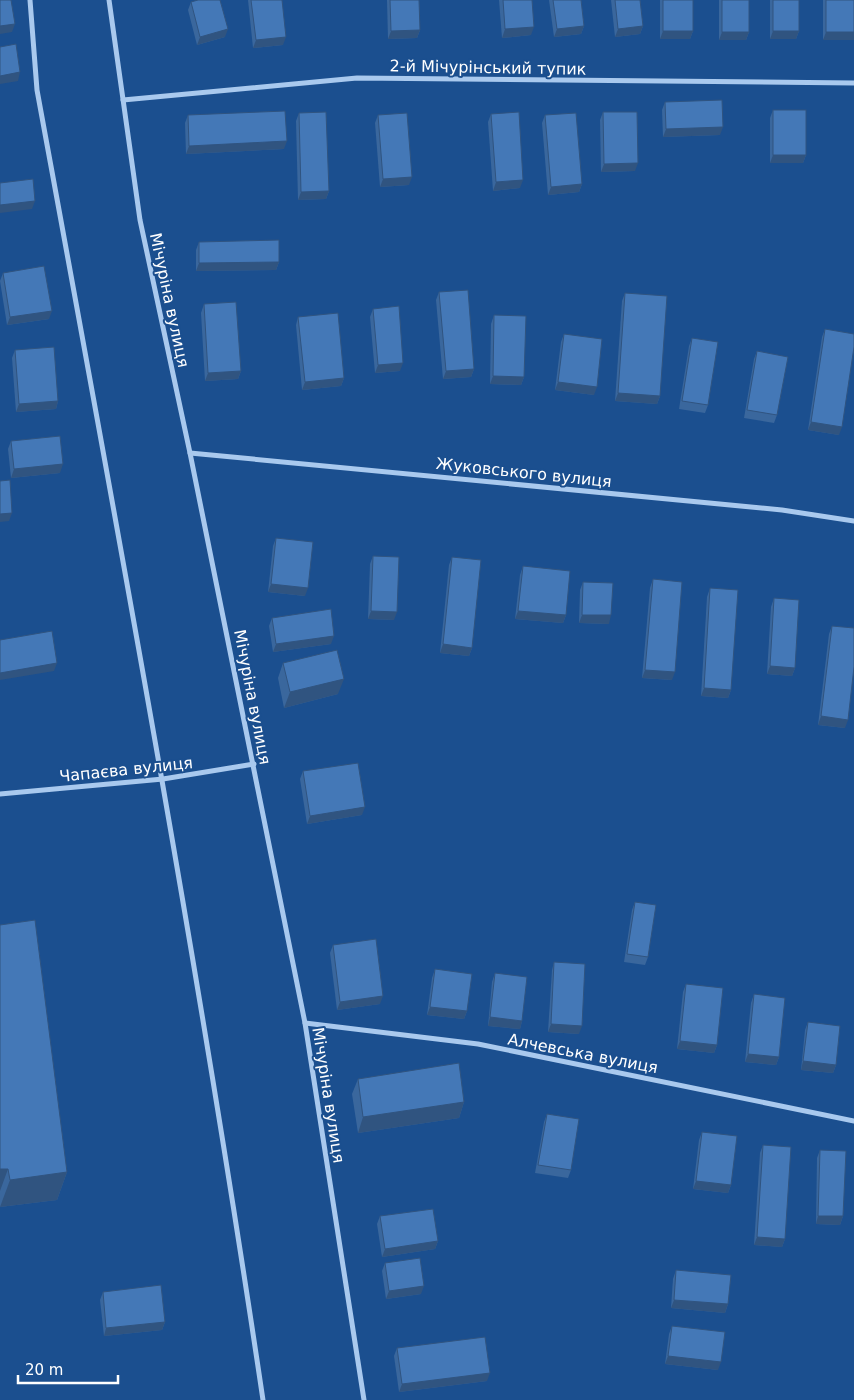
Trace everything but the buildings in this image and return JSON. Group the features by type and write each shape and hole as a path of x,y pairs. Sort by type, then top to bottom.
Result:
{"street":[{"path":"30,0 37,90 163,779 233,1195 263,1400"},
{"name":"Мічуріна вулиця","path":"109,0 140,220 190,453 306,1023 364,1400"},
{"name":"2-й Мічурінський тупик","path":"123,100 357,78 854,83"},
{"name":"Жуковського вулиця","path":"190,453 782,510 854,520"},
{"name":"Чапаєва вулиця","path":"0,794 163,779 254,764"},
{"name":"Алчевська вулиця","path":"306,1023 478,1044 854,1121"}]}
